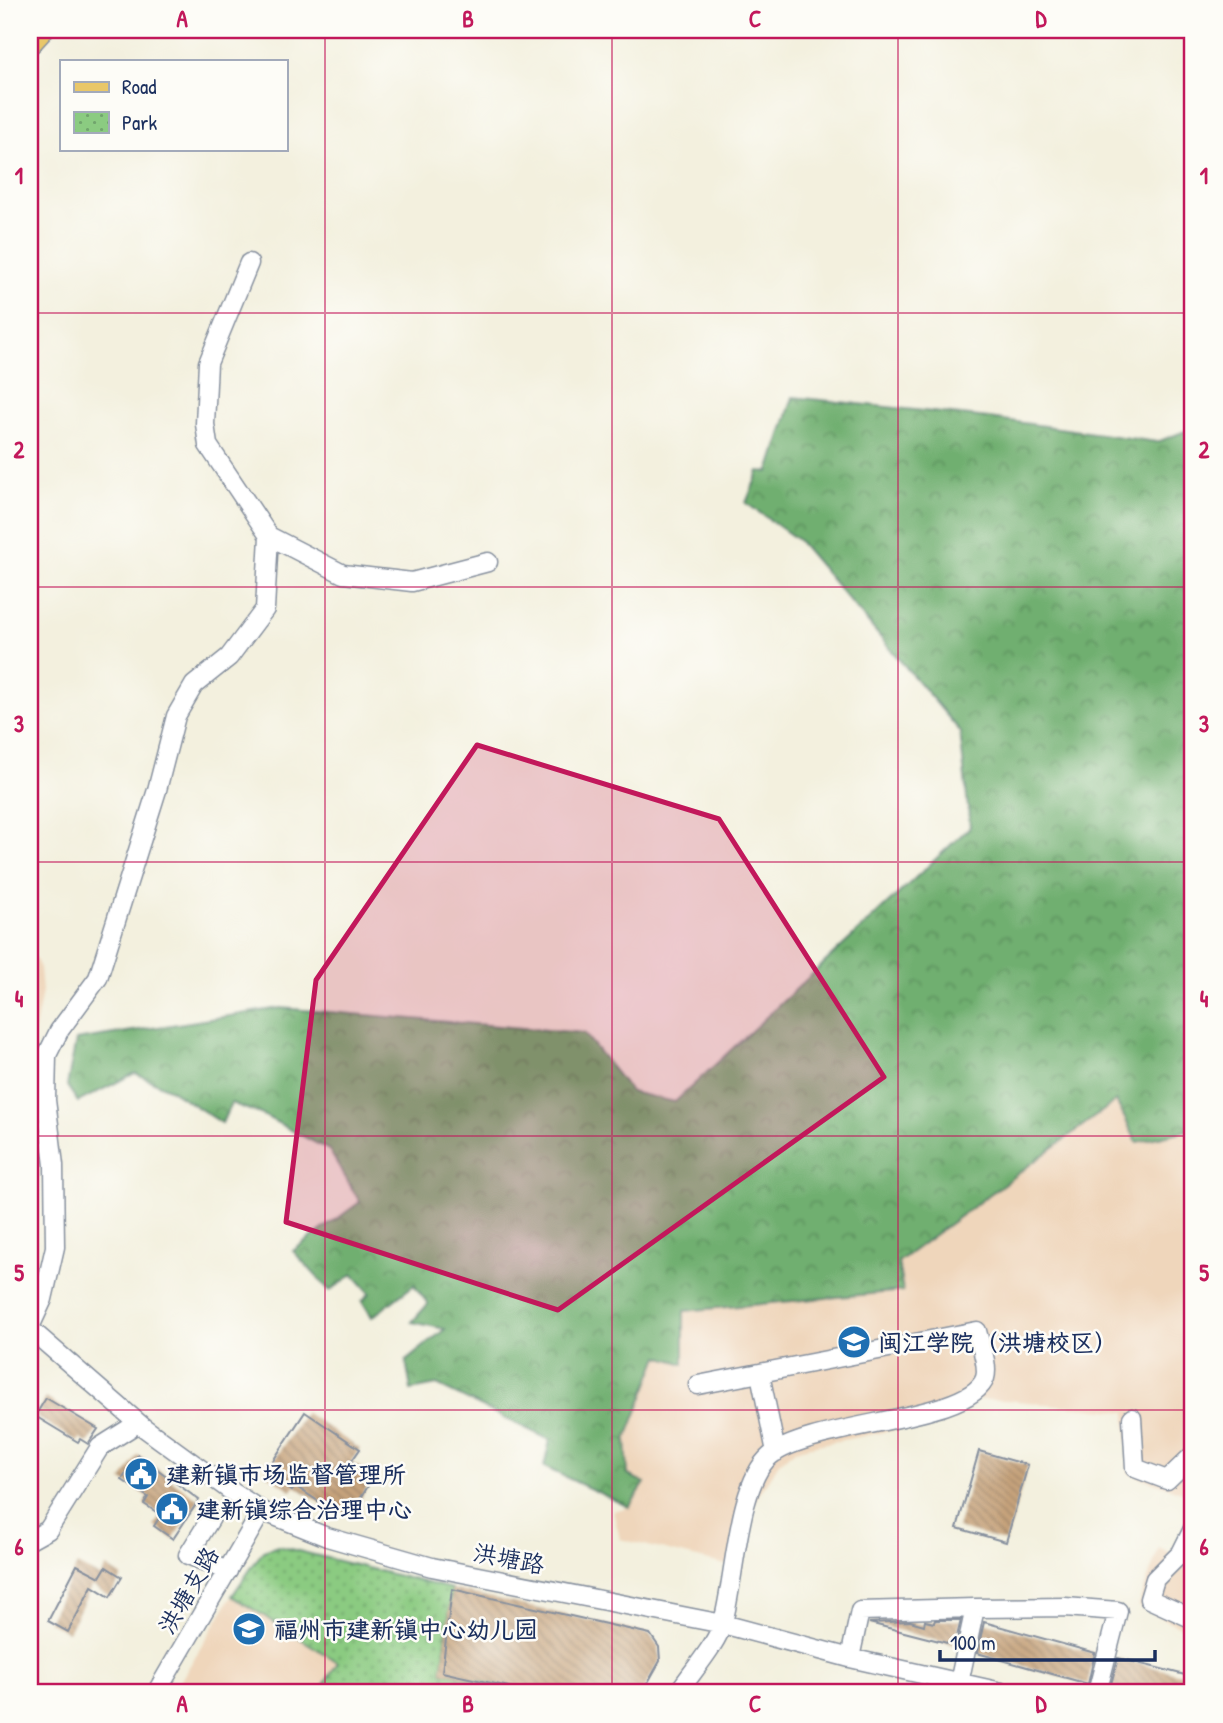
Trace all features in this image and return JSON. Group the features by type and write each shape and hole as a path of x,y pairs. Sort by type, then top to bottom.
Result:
{"main road":[{"path":"30,34 34,30"},
{"path":"30,42 41,30"}],"street":[{"path":"249,263 208,363 205,424 208,445 269,536 343,574 412,582 488,562"},
{"path":"30,1328 48,1281 55,1247 55,1179 46,1100 46,1061 53,1039 97,978 157,790 176,716 194,685 229,657 265,609 269,536"},
{"name":"洪塘路","path":"30,1328 138,1423 262,1511 327,1537 432,1567 723,1624 969,1688 1006,1693"},
{"path":"678,1693 723,1624 752,1482 764,1463 776,1452 800,1439 948,1406 975,1390 985,1377 986,1370 978,1331 698,1385"},
{"path":"760,1374 776,1452"},
{"path":"1132,1418 1135,1468 1167,1480 1193,1455"},
{"path":"30,1540 48,1530 100,1447 138,1423"},
{"name":"洪塘支路","path":"156,1693 262,1511"},
{"path":"211,1518 188,1555 228,1571"},
{"path":"1193,1529 1181,1553 1155,1579 1149,1599 1193,1619"},
{"path":"850,1658 859,1611 1065,1607 1118,1611 1097,1693"},
{"path":"969,1688 975,1608"}],"highlighted area":[{"path":"477,745 719,819 884,1077 558,1310 286,1222 316,980"}],"shaded area":[{"path":"30,947 40,968 42,991 30,1058"},
{"path":"30,1058 35,1070 30,1089"},
{"path":"30,1089 36,1092 34,1103 30,1104"},
{"name":"闽江学院（洪塘校区）","path":"1116,1100 1138,1142 1193,1129 1193,1496 1128,1473 1126,1412 1006,1400 976,1400 956,1418 801,1448 789,1454 779,1463 756,1499 748,1525 742,1569 620,1539 613,1511 629,1507 644,1482 628,1475 626,1440 659,1356 684,1364 684,1311 902,1291 897,1262"},
{"path":"1193,1511 1193,1633 1138,1606 1159,1548 1176,1556"},
{"name":"福州市建新镇中心幼儿园","path":"232,1596 338,1662 319,1693 173,1693"}],"green space":[{"path":"793,397 989,418 1157,442 1193,428 1193,1129 1137,1142 1116,1101 898,1262 903,1291 684,1311 684,1364 659,1356 626,1440 628,1475 645,1483 629,1507 544,1467 550,1440 437,1385 411,1390 406,1361 445,1329 412,1322 428,1304 414,1285 372,1317 362,1301 370,1293 353,1274 330,1291 293,1251 360,1202 329,1150 263,1115 231,1103 222,1123 169,1089 135,1073 78,1102 67,1086 76,1040 280,1008 584,1033 631,1092 675,1102 970,827 960,731 798,540 746,503 759,471 769,472"},
{"path":"278,1546 452,1589 442,1672 536,1693 319,1693 338,1662 232,1596 263,1551"}],"building":[{"path":"46,1398 98,1429 88,1444 80,1439 78,1442 35,1416"},
{"path":"305,1412 360,1449 351,1462 374,1476 350,1516 326,1501 324,1505 295,1486 292,1491 265,1473"},
{"path":"979,1451 1028,1465 1006,1542 957,1528"},
{"name":"建新镇综合治理中心","path":"138,1455 199,1500 173,1539 154,1526 161,1515 144,1504 148,1497 122,1480"},
{"path":"77,1565 100,1577 106,1567 122,1577 110,1597 92,1586 68,1632 48,1621"},
{"path":"452,1589 650,1634 659,1647 660,1661 642,1693 536,1693 442,1672"},
{"path":"935,1620 961,1620 955,1645 869,1623 910,1621 924,1625 925,1621 934,1623"},
{"path":"984,1622 1095,1653 1088,1684 977,1653"},
{"path":"1118,1658 1193,1677 1193,1693 1133,1693 1110,1688"}],"place":[{"name":"闽江学院（洪塘校区）","path":"854,1342"},
{"name":"建新镇市场监督管理所","path":"141,1474"},
{"name":"建新镇综合治理中心","path":"172,1509"},
{"name":"福州市建新镇中心幼儿园","path":"249,1629"}]}
